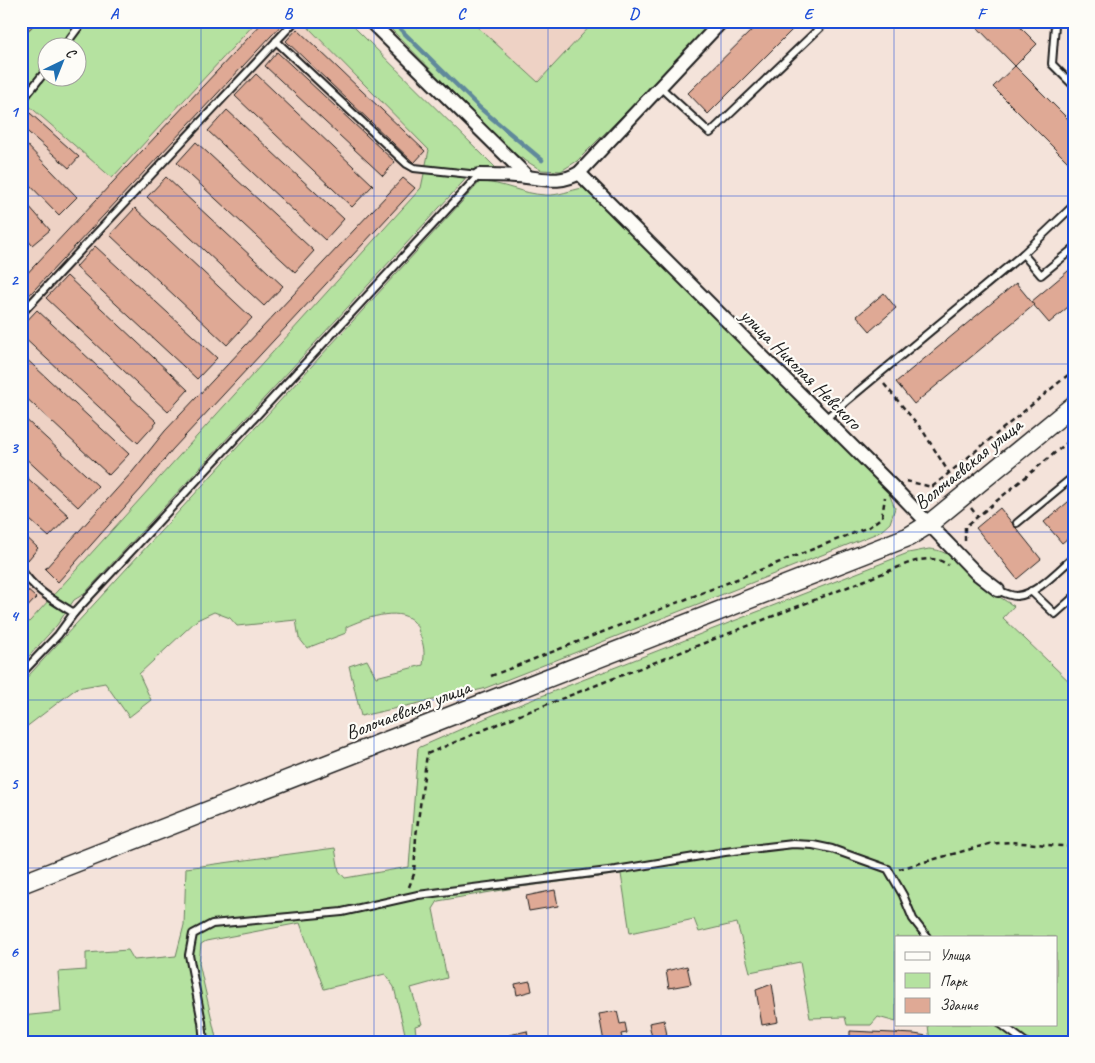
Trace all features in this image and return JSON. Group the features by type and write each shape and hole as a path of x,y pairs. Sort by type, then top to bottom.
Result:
{"street":[{"path":"370,21 528,177"},
{"path":"478,175 528,177 562,181 579,172 722,21"},
{"name":"улица Николая Невского","path":"579,172 985,582 998,590"},
{"name":"Волочаевская улица","path":"21,884 908,537 929,524 1074,405"}],"lane":[{"path":"73,21 79,27"},
{"path":"71,38 83,21"},
{"path":"21,314 295,21"},
{"path":"660,87 710,133 827,21"},
{"path":"1052,21 1055,25 1052,64 1074,86"},
{"path":"276,41 407,164 414,168 478,175"},
{"path":"21,102 38,81"},
{"path":"21,674 58,635 74,613 478,175"},
{"path":"825,419 1023,254 1074,205"},
{"path":"1023,254 1041,275 1074,248"},
{"path":"1018,523 1074,476"},
{"path":"998,590 1018,596 1031,591 1074,557"},
{"path":"21,569 29,582 42,593 74,613"},
{"path":"1031,591 1054,614 1074,597"},
{"path":"204,1042 189,956 193,934 200,929 227,922 286,919 342,912 404,897 616,870 725,852 793,844 813,845 888,869 900,888 913,919 926,936"},
{"path":"1004,1026 1025,1042"}],"path":[{"path":"491,676 869,527 882,517 885,495 902,480 932,487 1074,370"},
{"path":"878,376 923,430 950,473"},
{"path":"404,897 414,874 416,836 427,754 507,720 886,572 924,559 946,563 952,569 971,552 965,541 965,527 1074,437"},
{"path":"888,869 910,867 989,844 1010,842 1074,847"}],"shaded area":[{"path":"257,21 302,21 429,150 421,188 21,631 21,110 27,104 112,178"},
{"path":"471,21 595,21 538,82"}],"green space":[{"path":"21,21 257,21 112,178 27,104 21,110"},
{"path":"302,21 348,21 497,169 473,171 84,594 74,600 57,625 21,665 21,631 421,188 429,150"},
{"path":"383,21 471,21 538,82 595,21 713,21 577,161 561,171 541,170 513,153"},
{"path":"480,182 545,195 560,194 583,188 591,193 887,489 895,508 890,523 880,532 483,689 361,716 349,666 367,660 376,677 423,665 423,646 416,624 413,621 399,614 380,615 346,627 346,633 307,648 299,638 296,620 237,626 230,618 214,612 197,620 139,674 151,700 129,717 105,683 77,688 21,731 21,684"},
{"path":"929,549 945,553 984,586 1014,606 1003,618 1074,686 1074,1042 930,1042 928,1026 1058,1026 1058,936 895,936 895,1022 878,1017 871,1025 847,1025 845,1017 810,1018 800,962 750,972 737,923 699,932 694,919 630,933 621,874 520,887 438,901 433,909 447,978 411,988 422,1024 415,1026 417,1042 407,1042 394,987 385,974 324,989 300,923 206,941 201,944 199,963 217,1042 21,1042 21,1016 61,1012 58,972 86,970 86,953 128,950 134,960 176,956 184,925 186,868 335,848 339,871 345,878 409,867 418,748 493,715 908,553"}],"building":[{"path":"21,21 38,21 21,37"},
{"path":"264,21 285,21 21,304 21,280"},
{"path":"761,21 801,21 708,114 688,93"},
{"path":"971,21 1014,21 1037,44 1015,66"},
{"path":"297,29 425,151 414,163 286,41"},
{"path":"277,52 395,162 383,176 265,66"},
{"path":"1015,66 1074,125 1074,168 993,87"},
{"path":"256,74 373,185 352,207 235,96"},
{"path":"227,110 344,219 325,240 208,131"},
{"path":"30,113 79,157 69,168 21,126"},
{"path":"21,139 77,197 59,215 21,176"},
{"path":"196,142 314,251 295,272 177,163"},
{"path":"166,177 283,286 264,306 147,197"},
{"path":"403,178 415,188 172,450 141,489 58,582 45,569 133,471 165,431"},
{"path":"21,197 50,230 32,245 21,232"},
{"path":"135,208 252,318 227,345 110,235"},
{"path":"95,246 217,358 197,379 76,267"},
{"path":"1074,266 1074,302 1049,323 1031,302"},
{"path":"67,276 188,390 168,412 46,298"},
{"path":"1016,283 1034,305 914,404 896,382"},
{"path":"884,293 896,308 870,331 857,316"},
{"path":"37,310 157,422 138,443 21,335 21,327"},
{"path":"21,354 129,454 109,475 21,393"},
{"path":"21,415 98,486 78,507 21,454"},
{"path":"21,472 69,516 49,537 21,512"},
{"path":"1074,497 1074,533 1062,543 1044,522"},
{"path":"1000,508 1041,559 1017,579 976,528"},
{"path":"21,532 38,548 28,560 21,554"},
{"path":"24,587 36,598 21,614 21,590"},
{"path":"555,890 558,906 529,911 526,896"},
{"path":"687,966 691,984 669,988 666,971"},
{"path":"530,981 532,991 517,995 515,984"},
{"path":"772,984 778,1022 762,1025 756,990"},
{"path":"617,1011 620,1024 625,1023 627,1033 621,1034 623,1042 604,1042 599,1014"},
{"path":"664,1020 667,1035 652,1038 649,1023"},
{"path":"527,1031 529,1042 510,1042 509,1035"},
{"path":"850,1031 927,1036 926,1042 850,1042"}],"waterway":[{"path":"392,21 480,108 542,160"}]}
